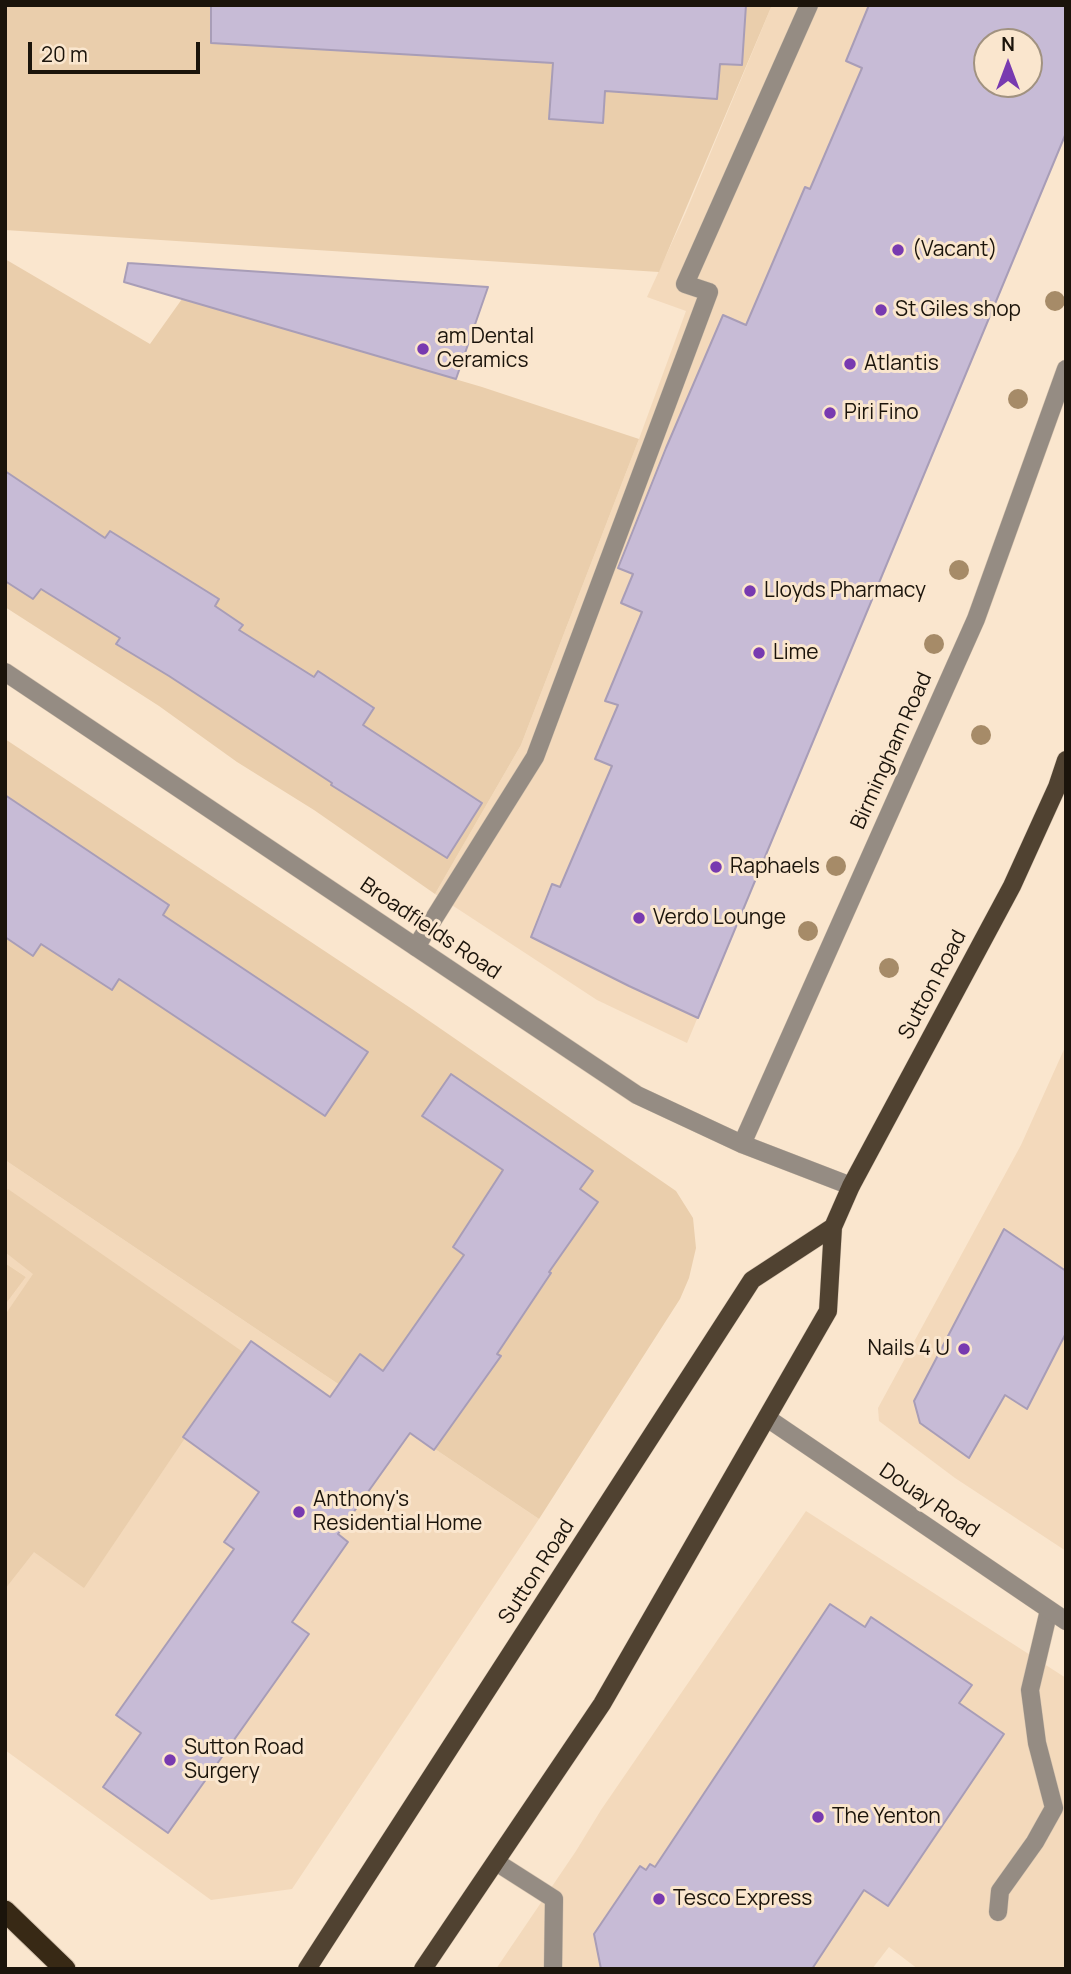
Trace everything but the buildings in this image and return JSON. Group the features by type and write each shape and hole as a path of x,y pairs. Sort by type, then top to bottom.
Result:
{"highway":[{"path":"5,1911 65,1969"}],"main road":[{"name":"Sutton Road","path":"423,1969 602,1704 828,1311 833,1227 851,1186 1012,886 1057,787 1066,760"},
{"name":"Sutton Road","path":"307,1969 752,1280 833,1227"}],"street":[{"path":"416,947 535,757 709,292 685,284 809,5"},
{"name":"Birmingham Road","path":"742,1144 976,619 1066,369"},
{"name":"Broadfields Road","path":"5,672 638,1095 742,1144 851,1186"},
{"name":"Douay Road","path":"767,1418 1066,1621"},
{"path":"998,1912 1000,1891 1035,1842 1054,1808 1037,1743 1030,1690 1049,1610"},
{"path":"496,1862 554,1899 553,1969"}],"shaded area":[{"path":"5,5 772,5 659,272 5,230"},
{"path":"772,5 1056,5 1066,10 1066,134 687,1043 597,1000 435,894 521,745 686,311 647,297 686,212"},
{"path":"5,259 150,344 182,299 482,387 639,439 521,745 435,894 314,810 237,762 159,706 5,607"},
{"path":"5,739 412,1009 676,1191 693,1218 696,1248 689,1278 680,1299 539,1519 5,1160"},
{"path":"1066,1045 1066,1551 955,1478 879,1421 878,1408 1021,1145"},
{"path":"5,1160 539,1519 292,1889 211,1900 5,1750 5,1305 26,1277 5,1263"},
{"path":"8,1189 243,1352 84,1588 34,1552 5,1589 5,1315 33,1274 5,1252 5,1193"},
{"path":"5,1263 26,1277 5,1305"},
{"path":"806,1511 1066,1678 1066,1969 918,1969 889,1947 872,1969 496,1969 601,1810"}],"place":[{"name":"(Vacant)","path":"898,250"},
{"name":"St Giles shop","path":"881,310"},
{"name":"am Dental Ceramics","path":"423,349"},
{"name":"Atlantis","path":"850,364"},
{"name":"Piri Fino","path":"830,413"},
{"name":"Lloyds Pharmacy","path":"750,591"},
{"name":"Lime","path":"759,653"},
{"name":"Raphaels","path":"716,867"},
{"name":"Verdo Lounge","path":"639,918"},
{"name":"Nails 4 U","path":"964,1349"},
{"name":"Anthony's Residential Home","path":"299,1512"},
{"name":"Sutton Road Surgery","path":"170,1760"},
{"name":"The Yenton","path":"818,1817"},
{"name":"Tesco Express","path":"659,1899"}]}
